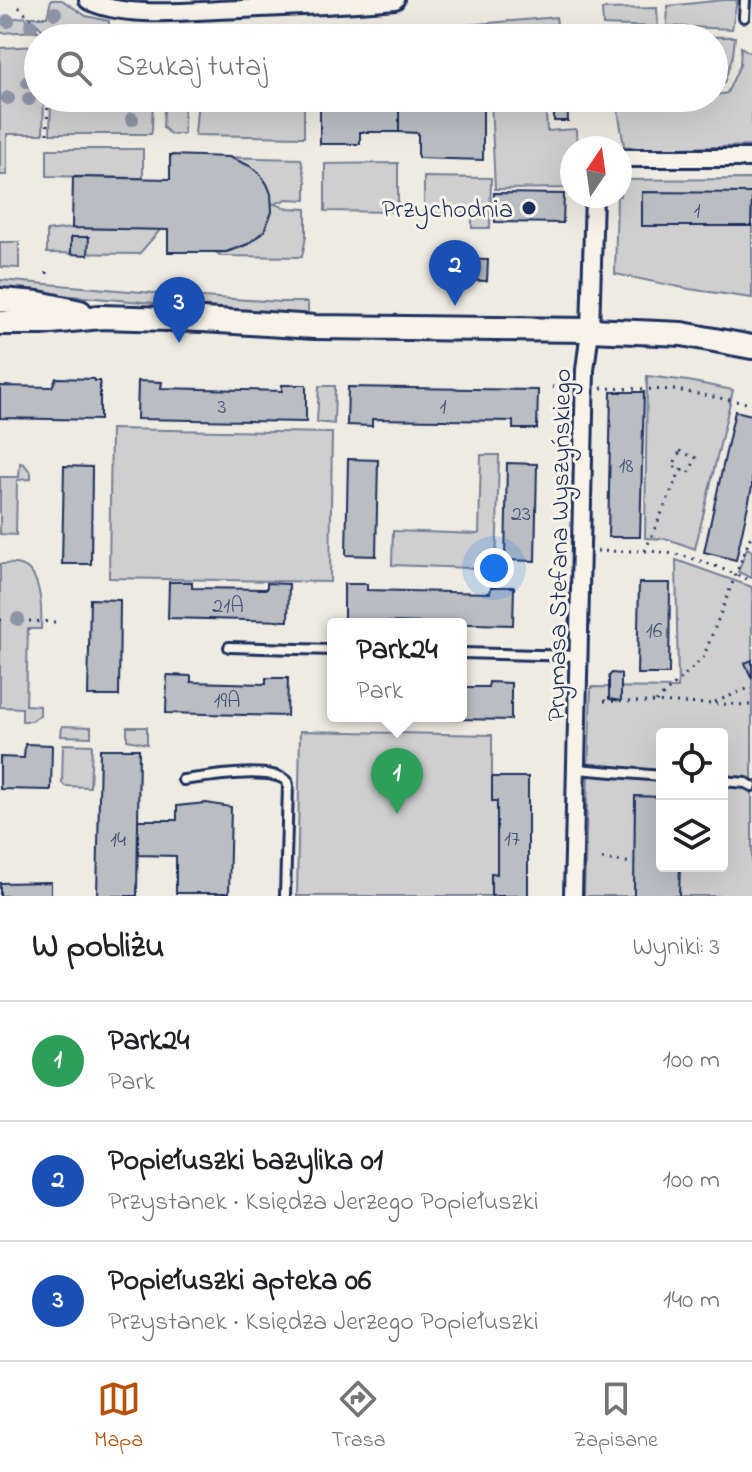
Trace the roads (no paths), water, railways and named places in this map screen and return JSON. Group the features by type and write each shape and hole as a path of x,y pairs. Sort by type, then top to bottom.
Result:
{"street":[{"path":"88,0 121,10 190,5 353,4 395,0"},
{"path":"632,158 752,158"},
{"name":"Prymasa Stefana Wyszyńskiego","path":"573,896 585,388 594,208"},
{"path":"0,300 38,303 101,317"},
{"path":"0,323 41,323 101,317 325,327 590,330 682,334 752,347"}],"lane":[{"path":"744,17 745,0"},
{"path":"229,647 327,650"},
{"path":"467,653 580,656"},
{"path":"577,769 656,776"},
{"path":"183,780 235,774 277,775 287,781 285,896"},
{"path":"728,782 752,786"}],"place":[{"name":"Przychodnia","path":"529,208"},
{"name":"Popiełuszki bazylika 01","path":"455,306"},
{"name":"Popiełuszki apteka 06","path":"179,343"},
{"name":"Park24","path":"397,814"}]}
